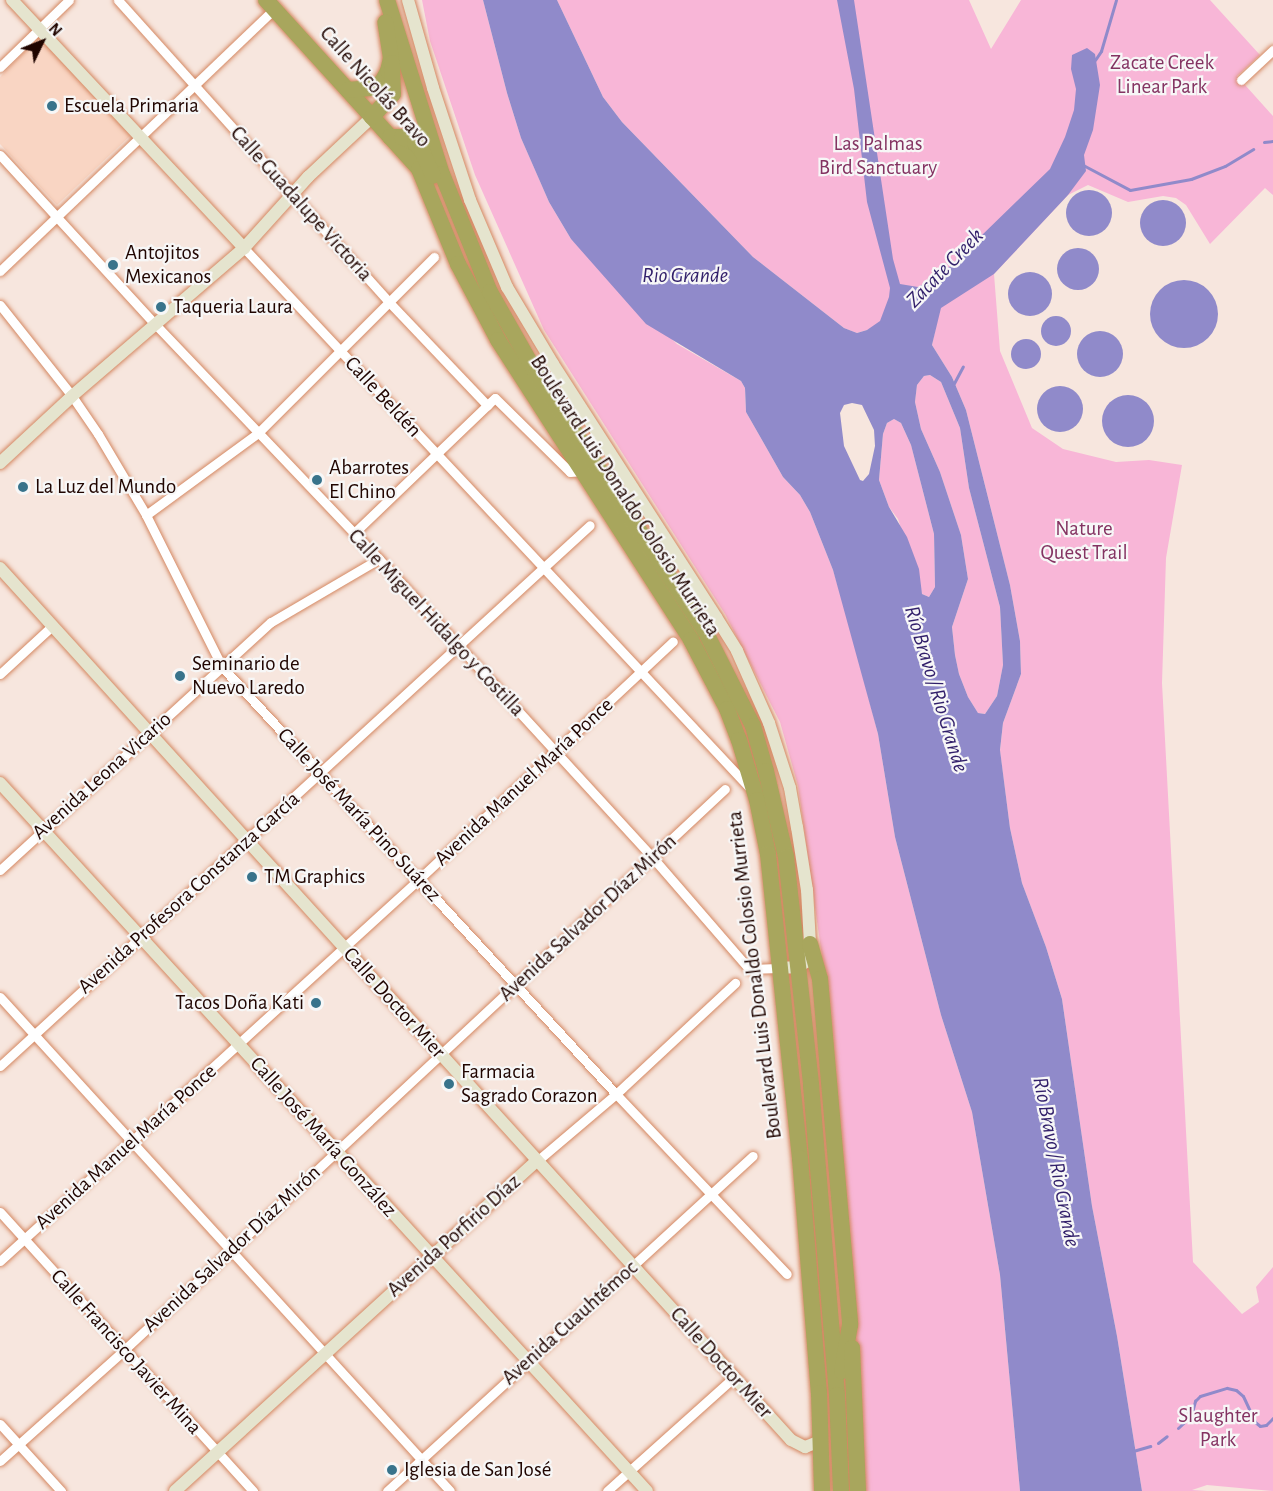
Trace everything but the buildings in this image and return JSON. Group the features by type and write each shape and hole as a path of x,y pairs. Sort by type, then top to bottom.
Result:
{"highway":[{"path":"385,0 393,94"},
{"name":"Boulevard Luis Donaldo Colosio Murrieta","path":"385,0 410,70 442,174 490,292 519,344 672,576 705,631 753,726 781,830 798,967 815,1131 837,1395 841,1491"},
{"path":"372,117 393,94 410,70 396,0"},
{"name":"Calle Nicolás Bravo","path":"270,4 425,179"},
{"path":"348,90 373,88 382,82 391,58"},
{"path":"390,137 408,139 422,151 452,220 466,236"},
{"name":"Boulevard Luis Donaldo Colosio Murrieta","path":"425,179 458,264 498,340 702,660 731,720 755,792 765,834 800,1158 822,1491"},
{"path":"810,944 820,979 856,1402 858,1491"},
{"path":"837,1395 850,1325"}],"street":[{"name":"Calle Beldén","path":"12,0 640,673 755,792"},
{"path":"0,67 69,0"},
{"name":"Calle Guadalupe Victoria","path":"118,0 388,301 487,405"},
{"name":"Boulevard Luis Donaldo Colosio Murrieta","path":"408,0 433,88 470,200 507,286 547,355 716,617 754,687 790,788 807,890 810,944 806,962 798,967"},
{"path":"0,271 193,85 270,4"},
{"path":"1240,80 1273,50"},
{"path":"0,463 72,396 244,248 308,177 372,117"},
{"name":"Calle Miguel Hidalgo y Costilla","path":"0,155 258,434 379,559 653,858 749,969 779,968"},
{"path":"146,515 258,434 434,257"},
{"name":"Calle José María Pino Suárez","path":"0,305 72,396 146,515 222,667 710,1195 787,1274"},
{"path":"354,533 495,398 570,472 583,471"},
{"name":"Avenida Profesora Constanza García","path":"0,1066 590,525"},
{"name":"Avenida Leona Vicario","path":"0,870 271,622 379,559"},
{"name":"Calle Doctor Mier","path":"0,568 734,1377 798,1445 810,1446 820,1441"},
{"path":"0,674 52,626"},
{"name":"Avenida Manuel María Ponce","path":"0,1261 418,880 673,641"},
{"name":"Calle José María González","path":"0,783 647,1491"},
{"name":"Avenida Salvador Díaz Mirón","path":"0,1461 124,1350 725,789"},
{"path":"779,968 798,967"},
{"name":"Avenida Porfirio Díaz","path":"175,1491 537,1161 616,1094 735,983"},
{"path":"0,997 450,1491"},
{"name":"Avenida Cuauhtémoc","path":"387,1491 753,1156"},
{"name":"Calle Francisco Javier Mina","path":"0,1212 253,1491"},
{"path":"607,1491 734,1377"},
{"path":"0,1424 61,1491"}],"shaded area":[{"name":"Escuela Primaria","path":"39,37 132,134 57,205 0,144 0,77"}],"green space":[{"path":"422,0 483,0 521,138 549,202 571,239 677,344 741,381 745,388 746,412 783,477 800,495 810,512 833,570 848,619 878,734 895,837 941,1015 972,1112 1000,1275 1020,1491 863,1491 864,1454 833,1035 798,786 780,722 725,614 544,330 475,175 430,41"},
{"path":"557,0 969,0 991,49 1021,0 1210,0 1260,55 1237,76 1273,116 1273,195 1265,188 1210,244 1186,205 1176,198 1163,196 1128,202 1088,185 1068,195 994,274 1000,351 1032,428 1063,449 1116,462 1149,460 1182,465 1166,558 1162,683 1193,1262 1242,1314 1259,1302 1256,1287 1273,1267 1273,1491 1207,1485 1192,1490 1207,1491 1142,1491 1117,1336 1092,1206 1062,999 1046,947 1022,883 1010,828 1000,751 1003,723 1021,674 1020,641 1010,585 966,410 952,377 932,345 940,308 857,333 844,328 753,257 622,122 603,97"},
{"path":"930,375 941,382 960,428 969,488 1000,607 1003,665 997,696 985,714 978,713 968,697 955,655 952,627 968,579 961,535 940,472 921,429 915,402 917,385 924,376"},
{"path":"894,419 901,423 911,445 934,534 935,587 929,597 922,594 898,519 889,507 879,480 883,434 887,423"}],"water":[{"name":"Rio Grande","path":"483,0 557,0 603,97 622,122 753,257 844,328 857,333 867,330 880,321 890,288 867,202 854,89 837,0 854,0 893,259 900,284 918,287 943,273 1050,169 1065,137 1074,110 1076,89 1071,69 1072,55 1087,48 1095,54 1100,85 1093,130 1084,155 1086,171 1068,195 994,274 941,308 932,345 952,377 966,410 1010,585 1020,641 1021,674 1003,723 1000,750 1010,828 1022,883 1046,947 1062,999 1092,1206 1117,1336 1142,1491 1020,1491 1000,1275 972,1112 941,1015 895,837 878,734 833,570 810,512 800,495 783,477 746,412 745,388 741,381 646,324 571,239 549,202 521,138","holes":["930,375 941,382 960,428 969,488 1000,607 1003,665 997,696 985,714 978,713 968,697 955,655 952,627 968,579 961,535 940,472 921,429 915,402 917,385 924,376","852,403 862,405 874,430 875,446 869,474 863,481 860,480 844,446 840,413 844,405","894,419 901,423 911,445 934,534 935,587 929,597 922,594 919,569 907,537 889,507 879,480 883,434 887,423"]},
{"path":"1089,190 1098,191 1105,197 1111,204 1111,222 1105,229 1098,235 1089,236 1080,235 1073,229 1067,222 1066,213 1067,204 1073,197 1080,191"},
{"path":"1163,200 1172,201 1180,206 1185,214 1185,232 1180,240 1172,245 1163,246 1154,245 1146,240 1141,232 1140,223 1141,214 1146,206 1154,201"},
{"path":"1078,248 1086,249 1093,254 1098,261 1098,277 1093,284 1086,289 1078,290 1070,289 1063,284 1058,277 1057,269 1058,261 1063,254 1070,249"},
{"path":"1030,272 1045,279 1052,294 1045,309 1030,316 1015,309 1008,294 1015,279"},
{"path":"1184,280 1197,283 1208,290 1215,301 1218,314 1215,327 1208,338 1197,345 1184,348 1171,345 1160,338 1153,327 1150,314 1153,301 1160,290 1171,283"},
{"path":"1056,316 1062,317 1070,325 1070,337 1062,345 1056,346 1050,345 1042,337 1041,331 1042,325 1050,317"},
{"path":"1100,331 1109,332 1117,337 1122,345 1122,363 1117,371 1109,376 1100,377 1091,376 1083,371 1078,363 1077,354 1078,345 1083,337 1091,332"},
{"path":"1026,339 1032,340 1040,348 1040,360 1032,368 1026,369 1020,368 1012,360 1011,354 1012,348 1020,340"},
{"path":"1060,386 1069,387 1076,393 1082,400 1082,418 1076,425 1069,431 1060,432 1051,431 1044,425 1038,418 1037,409 1038,400 1044,393 1051,387"},
{"path":"1123,395 1133,395 1142,399 1150,407 1154,421 1150,435 1142,443 1133,447 1123,447 1114,443 1106,435 1102,426 1102,416 1106,407 1114,399"}],"waterway":[{"name":"Zacate Creek","path":"1095,60 1101,51 1116,0"},
{"path":"1264,142 1273,141"},
{"path":"1083,165 1130,190 1191,179 1225,166 1253,149"},
{"path":"953,385 963,366"},
{"path":"1178,1428 1191,1416 1195,1401 1200,1396 1227,1388 1236,1390 1243,1396 1255,1422 1260,1426 1266,1425 1273,1418"},
{"path":"1158,1443 1167,1436"},
{"path":"1133,1451 1150,1446"}],"place":[{"name":"Escuela Primaria","path":"52,106"},
{"name":"Antojitos Mexicanos","path":"113,265"},
{"name":"Taqueria Laura","path":"161,307"},
{"name":"Abarrotes El Chino","path":"317,480"},
{"name":"La Luz del Mundo","path":"23,487"},
{"name":"Seminario de Nuevo Laredo","path":"180,676"},
{"name":"TM Graphics","path":"252,877"},
{"name":"Tacos Doña Kati","path":"316,1003"},
{"name":"Farmacia Sagrado Corazon","path":"449,1084"},
{"name":"Iglesia de San José","path":"392,1470"}],"park label":[{"name":"Zacate Creek Linear Park","path":"1162,75"},
{"name":"Las Palmas Bird Sanctuary","path":"878,156"},
{"name":"Nature Quest Trail","path":"1084,541"},
{"name":"Slaughter Park","path":"1218,1428"}],"water label":[{"name":"Río Bravo / Rio Grande","path":"936,689"},
{"name":"Río Bravo / Rio Grande","path":"1056,1162"}]}
